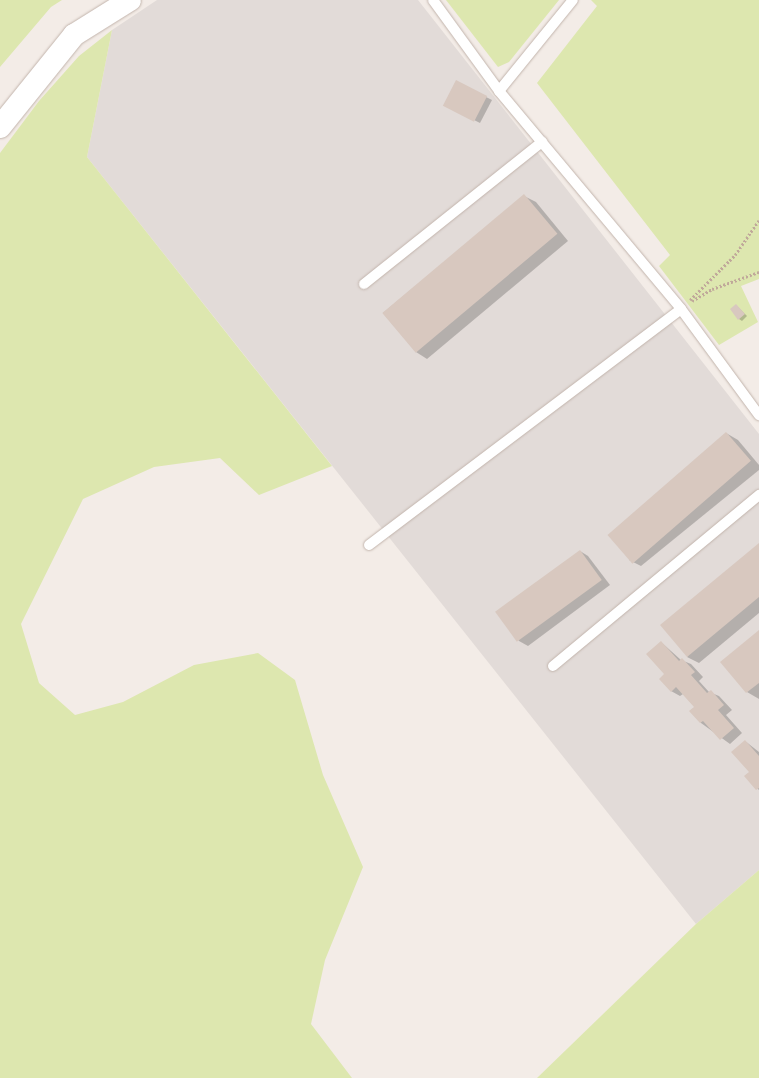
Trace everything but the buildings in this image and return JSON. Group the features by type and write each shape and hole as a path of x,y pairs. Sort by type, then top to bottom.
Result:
{"street":[{"path":"0,127 74,35 130,0"}],"lane":[{"path":"433,0 499,91 681,308 759,415"},
{"path":"499,91 573,0"},
{"path":"364,284 542,142"},
{"path":"369,545 681,308"},
{"path":"553,666 759,495"}],"path":[{"path":"681,308 734,255 759,220"},
{"path":"681,308 712,289 759,272"}],"shaded area":[{"path":"157,0 418,0 759,434 759,870 696,924 87,157 112,30"}],"green space":[{"path":"0,0 62,0 51,7 0,67"},
{"path":"446,0 559,0 509,62 498,67"},
{"path":"591,0 759,0 759,279 741,286 758,322 719,345 659,266 670,255 537,83 597,6"},
{"path":"112,30 87,157 332,466 259,495 220,458 154,467 83,499 21,624 39,683 75,715 123,702 194,665 258,653 295,680 323,775 363,867 325,960 311,1024 352,1078 0,1078 0,153 39,101 79,56"},
{"path":"759,870 759,1078 537,1078 696,924"}]}
